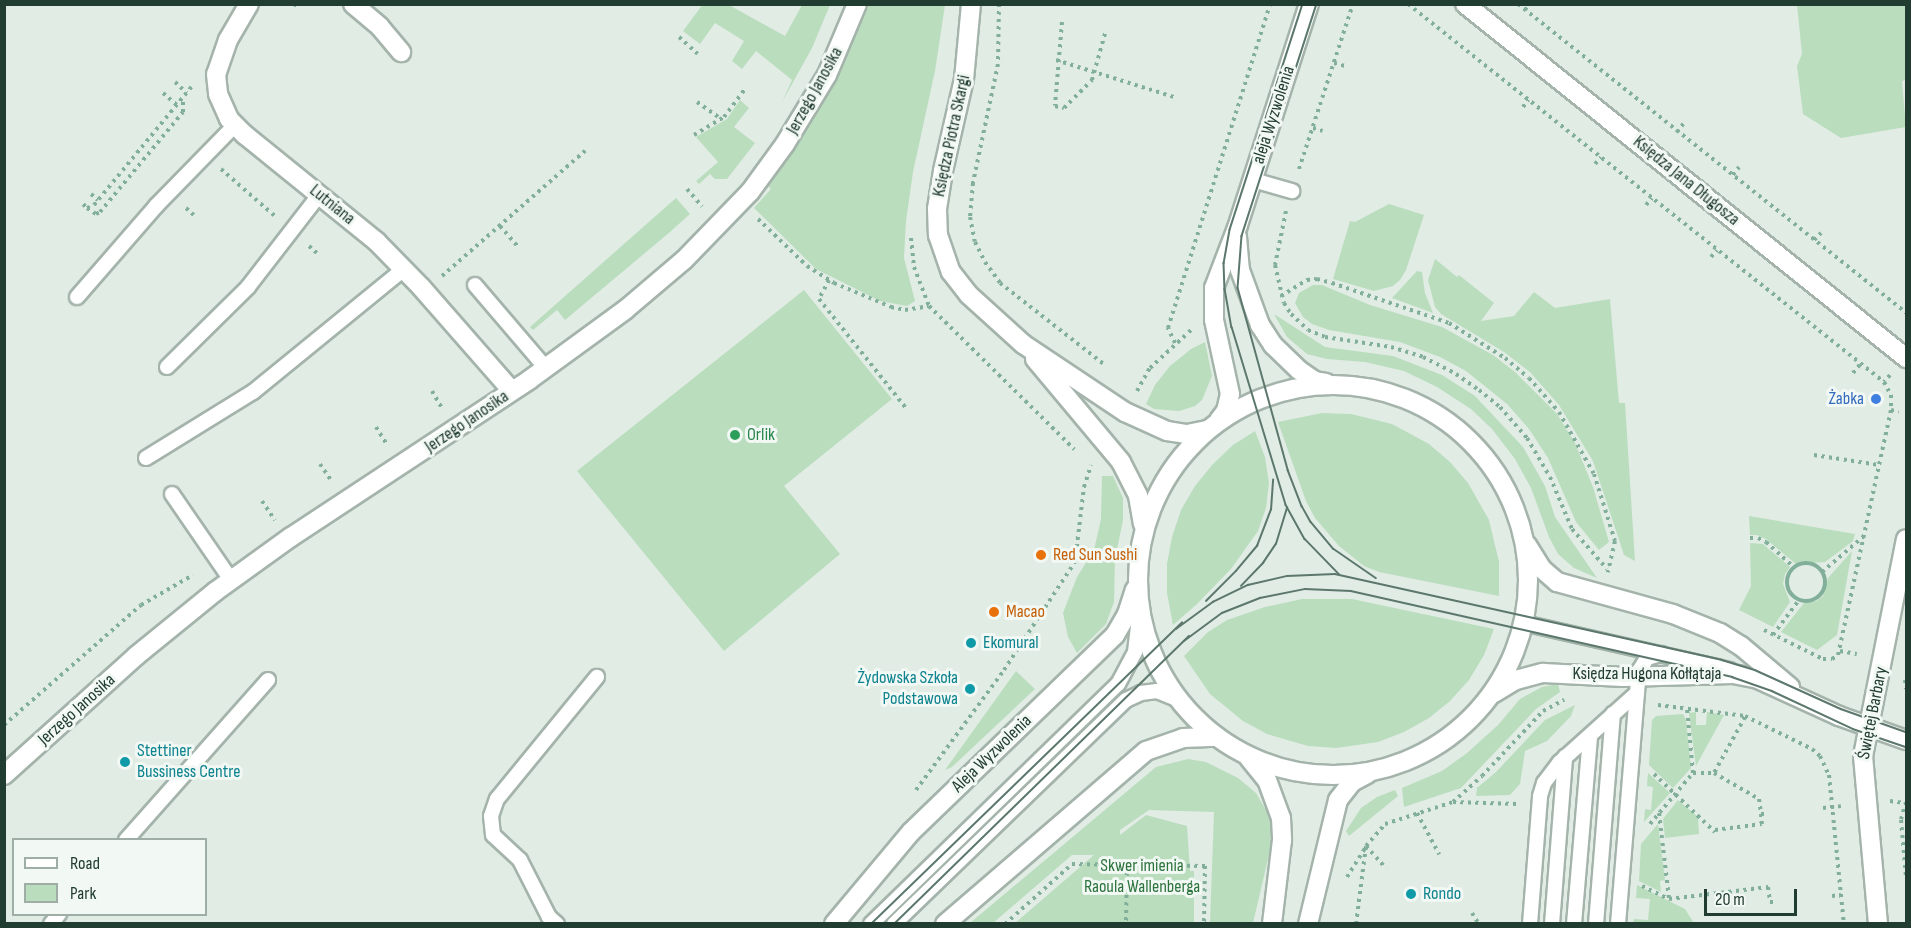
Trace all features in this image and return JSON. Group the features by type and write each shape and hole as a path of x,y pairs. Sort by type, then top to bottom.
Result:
{"street":[{"name":"Lutniana","path":"249,4 228,40 216,74 220,103 235,125 376,241 404,269 512,391"},
{"path":"353,4 380,27 401,52"},
{"name":"Jerzego Janosika","path":"4,774 136,656 231,580 291,537 546,368 656,285 712,233 750,192 809,108 842,44 857,4"},
{"name":"Księdza Piotra Skargi","path":"971,4 964,79 937,210 938,235 945,259 957,282 1023,344 1121,462 1138,496 1143,533"},
{"name":"aleja Wyzwolenia","path":"1213,426 1226,411 1230,394 1212,305 1214,288 1238,225 1309,4"},
{"name":"Księdza Jana Długosza","path":"1465,4 1906,358"},
{"name":"aleja Wyzwolenia","path":"1238,225 1238,262 1246,293 1260,325 1274,345 1299,370 1315,381 1334,384"},
{"name":"Księdza Piotra Skargi","path":"1023,344 1125,412 1155,427 1187,434 1213,426"},
{"path":"1272,924 1282,840 1281,818 1268,780 1258,765 1217,737 1179,700 1152,652 1140,609 1137,579 1143,533 1153,504 1167,477 1185,452 1213,426 1245,405 1273,393 1303,386 1334,384 1364,387 1408,400 1435,414 1460,432 1482,454 1499,479 1513,506 1523,535 1528,581 1523,623 1512,656 1490,696 1470,719 1440,743 1406,761 1356,779 1338,800 1308,924"},
{"name":"Księdza Hugona Kołłątaja","path":"1523,535 1534,558 1557,582 1673,614 1720,633 1752,654 1805,700"},
{"name":"Świętej Barbary","path":"1878,924 1863,768 1906,539"},
{"name":"Aleja Wyzwolenia","path":"834,924 911,832 1115,635 1127,614 1137,579"},
{"name":"Księdza Hugona Kołłątaja","path":"1490,696 1509,683 1536,674 1638,685 1718,673 1758,679 1869,728 1906,740"},
{"path":"945,924 1146,751 1183,738 1217,737"},
{"path":"1243,753 1272,765 1316,775 1347,775 1377,770"}],"lane":[{"path":"77,297 205,154 235,125"},
{"path":"1253,180 1292,191"},
{"path":"167,367 248,287 320,195"},
{"path":"146,458 253,392 404,269"},
{"path":"475,285 546,368"},
{"path":"172,494 220,560 231,580"},
{"path":"871,924 1118,684 1130,666 1135,652 1140,609"},
{"path":"1523,623 1661,654 1758,679"},
{"path":"1618,924 1638,685 1645,660 1653,654 1661,654"},
{"path":"557,924 549,917 520,860 493,835 491,816 497,799 597,677"},
{"path":"128,838 268,680"},
{"path":"1530,924 1540,805 1547,777 1565,757 1613,714 1638,685"},
{"path":"894,924 1126,700 1141,693 1157,691 1179,700"},
{"path":"1596,924 1613,714"},
{"path":"1574,924 1590,736"},
{"path":"1552,924 1565,757"}],"path":[{"path":"294,4 299,8"},
{"path":"999,4 998,64 973,183 970,217 975,242 1000,283 1110,370"},
{"path":"1175,343 1167,328 1270,4"},
{"path":"1282,296 1307,280 1317,279 1332,283 1449,323 1494,350 1522,372 1559,412 1594,474 1615,541 1608,570 1572,529 1550,477 1527,438 1491,399 1456,374 1423,357 1391,347 1335,340 1308,330 1291,314 1282,296 1276,277 1275,255 1292,191 1353,4"},
{"path":"1408,4 1884,382 1892,395 1891,410 1845,628"},
{"path":"1518,4 1906,313"},
{"path":"1525,10 1529,4"},
{"path":"1062,22 1055,106 1064,108 1092,80 1106,30"},
{"path":"1442,41 1446,35"},
{"path":"679,37 698,54"},
{"path":"1058,61 1174,97"},
{"path":"1334,63 1345,66"},
{"path":"174,82 187,93"},
{"path":"694,135 721,119 745,89"},
{"path":"163,93 177,105"},
{"path":"83,204 87,208 96,214 99,212 183,112 183,98 98,200 87,208"},
{"path":"1523,107 1528,100"},
{"path":"697,102 721,119"},
{"path":"1677,132 1684,123"},
{"path":"1313,128 1323,131"},
{"path":"437,278 445,276 586,150"},
{"path":"205,154 319,255"},
{"path":"1594,164 1601,157"},
{"path":"1732,175 1739,167"},
{"path":"687,189 702,205"},
{"path":"91,194 98,200"},
{"path":"1646,205 1652,198"},
{"path":"190,212 195,216"},
{"path":"761,222 807,267 828,280 891,307 905,310 929,306"},
{"path":"500,226 518,247"},
{"path":"1814,240 1821,233"},
{"path":"1711,257 1717,250"},
{"path":"828,280 819,299 906,408"},
{"path":"1134,397 1150,368 1175,343 1196,327"},
{"path":"966,342 1075,450"},
{"path":"1853,372 1861,363"},
{"path":"1884,382 1890,375"},
{"path":"1128,383 1137,390"},
{"path":"432,391 441,405"},
{"path":"1891,410 1899,412"},
{"path":"376,427 385,441"},
{"path":"1814,455 1879,465"},
{"path":"915,790 1004,670 1075,562 1084,487 1096,457"},
{"path":"1083,458 1091,466"},
{"path":"320,464 329,477"},
{"path":"262,501 271,514"},
{"path":"1822,572 1864,536"},
{"path":"1750,538 1758,538 1766,542 1794,567"},
{"path":"1809,563 1822,572 1825,583 1821,594 1811,600 1799,600 1790,593 1787,582 1794,567 1809,563"},
{"path":"1773,635 1799,600"},
{"path":"1840,651 1859,655"},
{"path":"1452,802 1475,783 1543,711 1563,700 1575,698"},
{"path":"1650,704 1734,713 1821,756 1829,775 1844,924"},
{"path":"1645,830 1693,773 1687,708"},
{"path":"1714,773 1745,717"},
{"path":"1652,773 1715,831 1762,824 1763,814 1759,799 1751,792 1714,773 1693,773"},
{"path":"1356,924 1366,846 1385,824 1452,802 1540,805"},
{"path":"1906,802 1901,820 1906,877"},
{"path":"1823,808 1841,806"},
{"path":"1659,812 1669,899"},
{"path":"1417,813 1439,854"},
{"path":"1366,846 1386,868"},
{"path":"1005,924 1072,864 1204,866 1204,924"},
{"path":"1126,924 1127,865"},
{"path":"1634,881 1669,899 1717,891 1768,887 1770,902 1774,902"},
{"path":"1832,896 1841,895"},
{"path":"1473,913 1479,924"}],"green space":[{"path":"703,4 729,5 785,36 802,5 830,5 812,48 782,102 792,80 756,51 742,69 732,61 744,41 715,23 700,44 683,31"},
{"path":"865,5 945,5 935,71 913,172 906,221 904,258 915,301 907,306 880,301 816,269 754,208 771,189 766,184 819,106 840,65"},
{"path":"1797,5 1906,5 1906,80 1902,81 1906,127 1841,138 1803,114 1797,66 1802,54"},
{"path":"740,100 749,108 734,127 755,143 727,179 715,179 710,174 699,184 696,181 718,162 696,137 727,119"},
{"path":"676,198 690,214 670,232 565,320 557,310 533,330 530,327"},
{"path":"1389,204 1424,215 1406,270 1400,280 1393,286 1374,291 1333,279 1350,221 1355,222"},
{"path":"1435,259 1494,303 1481,321 1514,316 1534,292 1555,308 1610,299 1619,403 1625,403 1635,561 1624,555 1593,461 1559,405 1530,372 1504,352 1441,314 1435,307 1428,280"},
{"path":"1417,271 1422,272 1425,293 1433,313 1392,298"},
{"path":"1313,285 1322,285 1370,305 1442,327 1493,355 1515,372 1557,414 1575,443 1593,487 1609,542 1599,550 1576,522 1548,458 1529,429 1507,404 1466,371 1440,357 1400,342 1329,330 1312,324 1303,317 1295,303 1299,293"},
{"name":"Orlik","path":"804,290 892,399 784,486 840,554 724,651 577,471"},
{"path":"1274,314 1325,347 1393,356 1442,375 1475,396 1523,447 1545,486 1555,517 1597,578 1574,568 1558,554 1549,537 1531,488 1515,459 1492,429 1471,409 1437,387 1404,371 1365,362 1327,359 1307,354 1287,337"},
{"path":"1205,342 1212,376 1202,400 1195,406 1179,411 1154,409 1146,404 1155,385 1170,366 1191,349"},
{"path":"1322,413 1351,414 1392,424 1429,444 1450,462 1468,483 1489,520 1499,562 1499,596 1379,572 1364,566 1339,546 1315,518 1306,501 1278,422"},
{"path":"1255,431 1265,457 1269,483 1266,508 1258,531 1231,569 1173,625 1167,593 1167,564 1172,537 1181,510 1195,486 1213,464 1233,445"},
{"path":"1102,476 1113,476 1123,498 1123,520 1115,559 1114,602 1106,624 1077,653 1068,637 1063,613 1077,577 1094,550 1101,519"},
{"path":"1749,516 1855,534 1853,541 1825,562 1796,564 1766,539 1750,535"},
{"path":"1750,543 1763,544 1790,567 1785,574 1783,584 1790,602 1773,627 1739,610 1751,586"},
{"path":"1852,551 1837,635 1817,650 1781,632 1804,603 1816,601 1823,596 1828,578"},
{"path":"1302,599 1352,599 1494,629 1484,655 1469,680 1450,701 1429,718 1404,732 1378,742 1336,748 1308,746 1267,734 1243,721 1210,694 1184,656 1208,632 1227,620 1265,607"},
{"path":"1016,671 1035,689 952,767 945,770"},
{"path":"1558,684 1560,692 1536,709 1461,788 1404,807 1402,788 1442,771 1467,753 1498,725 1520,699 1542,687"},
{"path":"1575,705 1571,716 1547,741 1525,751 1520,784 1510,795 1476,796 1477,788 1496,772 1545,720"},
{"path":"1696,712 1696,725 1706,725 1707,712 1724,715 1696,766 1689,713"},
{"path":"1683,714 1686,720 1691,768 1673,788 1649,765 1652,720 1656,716"},
{"name":"Skwer imienia Raoula Wallenberga","path":"1188,759 1206,762 1238,778 1256,793 1267,812 1271,823 1271,846 1253,923 1210,923 1214,812 1149,810 1120,830 1120,835 1146,815 1187,826 1190,871 1194,871 1194,923 1015,923 1094,855 1072,855 993,923 970,923 1156,767"},
{"path":"1648,773 1670,793 1644,822 1645,809 1651,810 1653,787 1647,786"},
{"path":"1395,790 1398,796 1349,836 1346,831 1361,808 1377,797"},
{"path":"1678,800 1698,817 1699,834 1665,838 1663,819"},
{"path":"1658,824 1665,880 1660,881 1661,892 1639,881 1641,844"},
{"path":"1637,885 1685,909 1694,923 1633,923 1634,919 1648,920 1650,899 1636,898"}],"tram line":[{"path":"1303,4 1230,230 1224,263 1225,289 1232,327 1286,505 1305,539 1340,575"},
{"path":"1317,4 1242,236 1238,288 1288,470 1302,506 1311,522 1334,549 1376,578"},
{"path":"1206,601 1257,546 1271,510 1273,480"},
{"path":"1241,586 1263,563 1276,544 1287,508"},
{"path":"1176,629 1213,602 1248,585 1287,576 1335,574 1722,660 1755,670 1841,709 1906,732"},
{"path":"1184,641 1222,613 1260,598 1305,589 1351,591 1732,677 1772,691 1853,729 1906,747"},
{"path":"871,924 1182,623"},
{"path":"894,924 1189,636"}],"place":[{"name":"Żabka","path":"1876,399"},
{"name":"Orlik","path":"735,435"},
{"name":"Red Sun Sushi","path":"1041,555"},
{"name":"Macao","path":"994,612"},
{"name":"Ekomural","path":"971,643"},
{"name":"Żydowska Szkoła Podstawowa","path":"970,689"},
{"name":"Stettiner Bussiness Centre","path":"125,762"},
{"name":"Rondo","path":"1411,894"}]}
